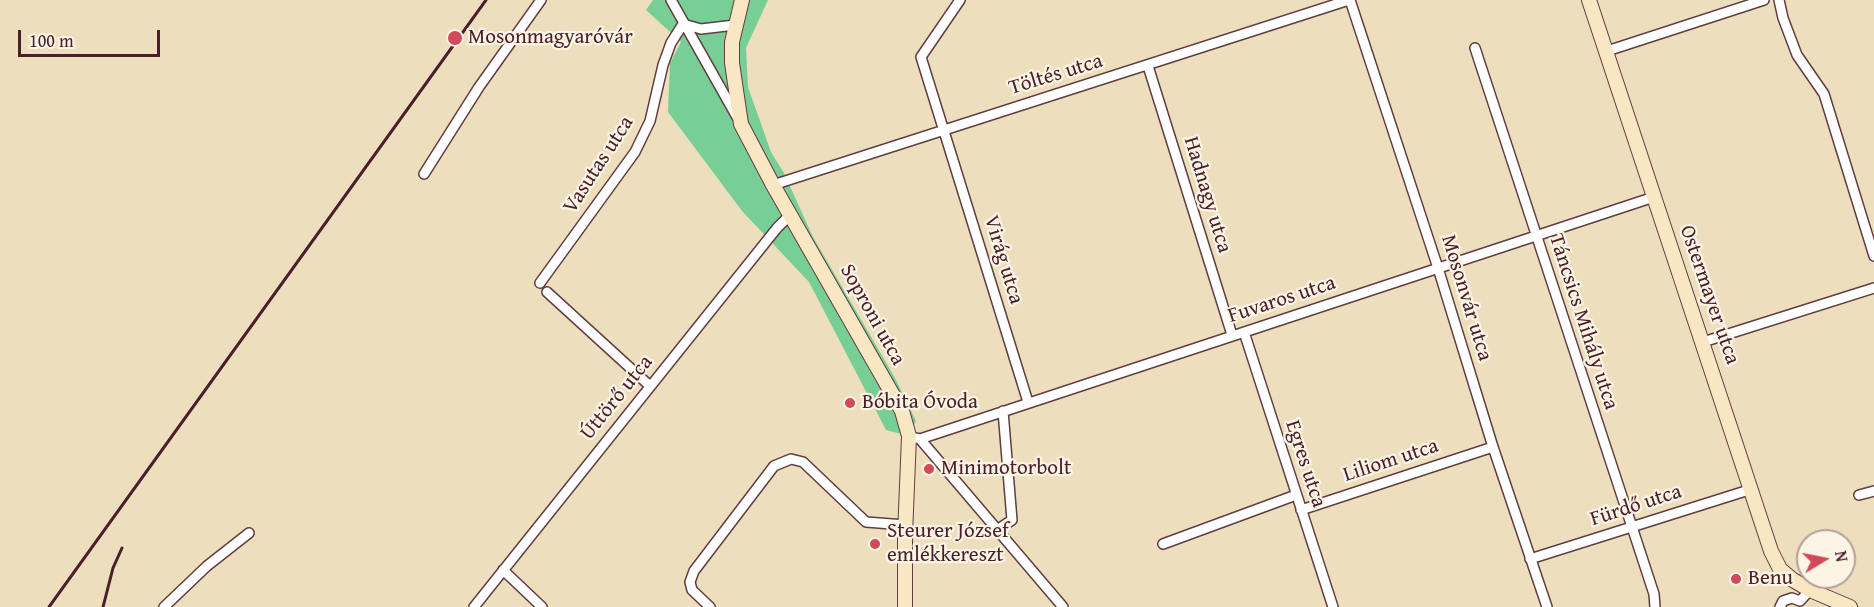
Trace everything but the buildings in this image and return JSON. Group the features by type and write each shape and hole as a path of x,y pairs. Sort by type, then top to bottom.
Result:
{"street":[{"path":"423,174 479,87 541,0"},
{"path":"671,0 741,124"},
{"name":"Soproni utca","path":"742,0 732,42 732,63 741,124 773,185 915,437 1064,607"},
{"name":"Virág utca","path":"960,0 921,57 1028,402"},
{"name":"Töltés utca","path":"773,185 1350,0"},
{"name":"Mosonvár utca","path":"1350,0 1438,268 1493,447 1547,607"},
{"name":"Ostermayer utca","path":"1589,0 1771,551 1780,569 1793,580 1850,607"},
{"path":"1606,51 1764,0"},
{"path":"1779,0 1797,55 1824,94 1874,256"},
{"path":"683,24 700,29 735,26"},
{"name":"Vasutas utca","path":"540,283 635,152 650,121 663,65 671,43 683,24"},
{"name":"Táncsics Mihály utca","path":"1475,48 1654,594 1655,607"},
{"name":"Hadnagy utca","path":"1148,66 1232,335"},
{"name":"Fuvaros utca","path":"915,437 1003,411 1654,197"},
{"name":"Úttörő utca","path":"474,607 777,228 791,214"},
{"path":"1703,342 1874,288"},
{"path":"548,292 650,386"},
{"name":"Egres utca","path":"1244,332 1333,607"},
{"path":"997,530 1012,520 1003,411"},
{"path":"905,607 906,525 915,437"},
{"name":"Liliom utca","path":"1301,510 1493,447"},
{"path":"710,607 692,590 690,582 693,570 774,466 791,459 803,462 866,522 906,525"},
{"name":"Fürdő utca","path":"1530,559 1752,489"},
{"path":"1859,495 1874,491"},
{"path":"1163,544 1296,495"},
{"path":"164,607 207,566 249,533"},
{"path":"503,570 542,607"},
{"path":"1780,607 1783,601 1792,598 1801,604 1810,590"}],"green space":[{"path":"653,0 768,0 746,48 748,87 771,152 784,173 813,237 895,378 916,421 909,436 886,430 809,282 742,211 668,112 670,63 681,42 646,10"}],"railway":[{"path":"49,607 486,0"},
{"path":"103,607 113,568 122,548"}],"place":[{"name":"Mosonmagyaróvár","path":"455,38"},
{"name":"Bóbita Óvoda","path":"850,403"},
{"name":"Minimotorbolt","path":"929,469"},
{"name":"Steurer József emlékkereszt","path":"875,544"},
{"name":"Benu","path":"1736,579"}]}
